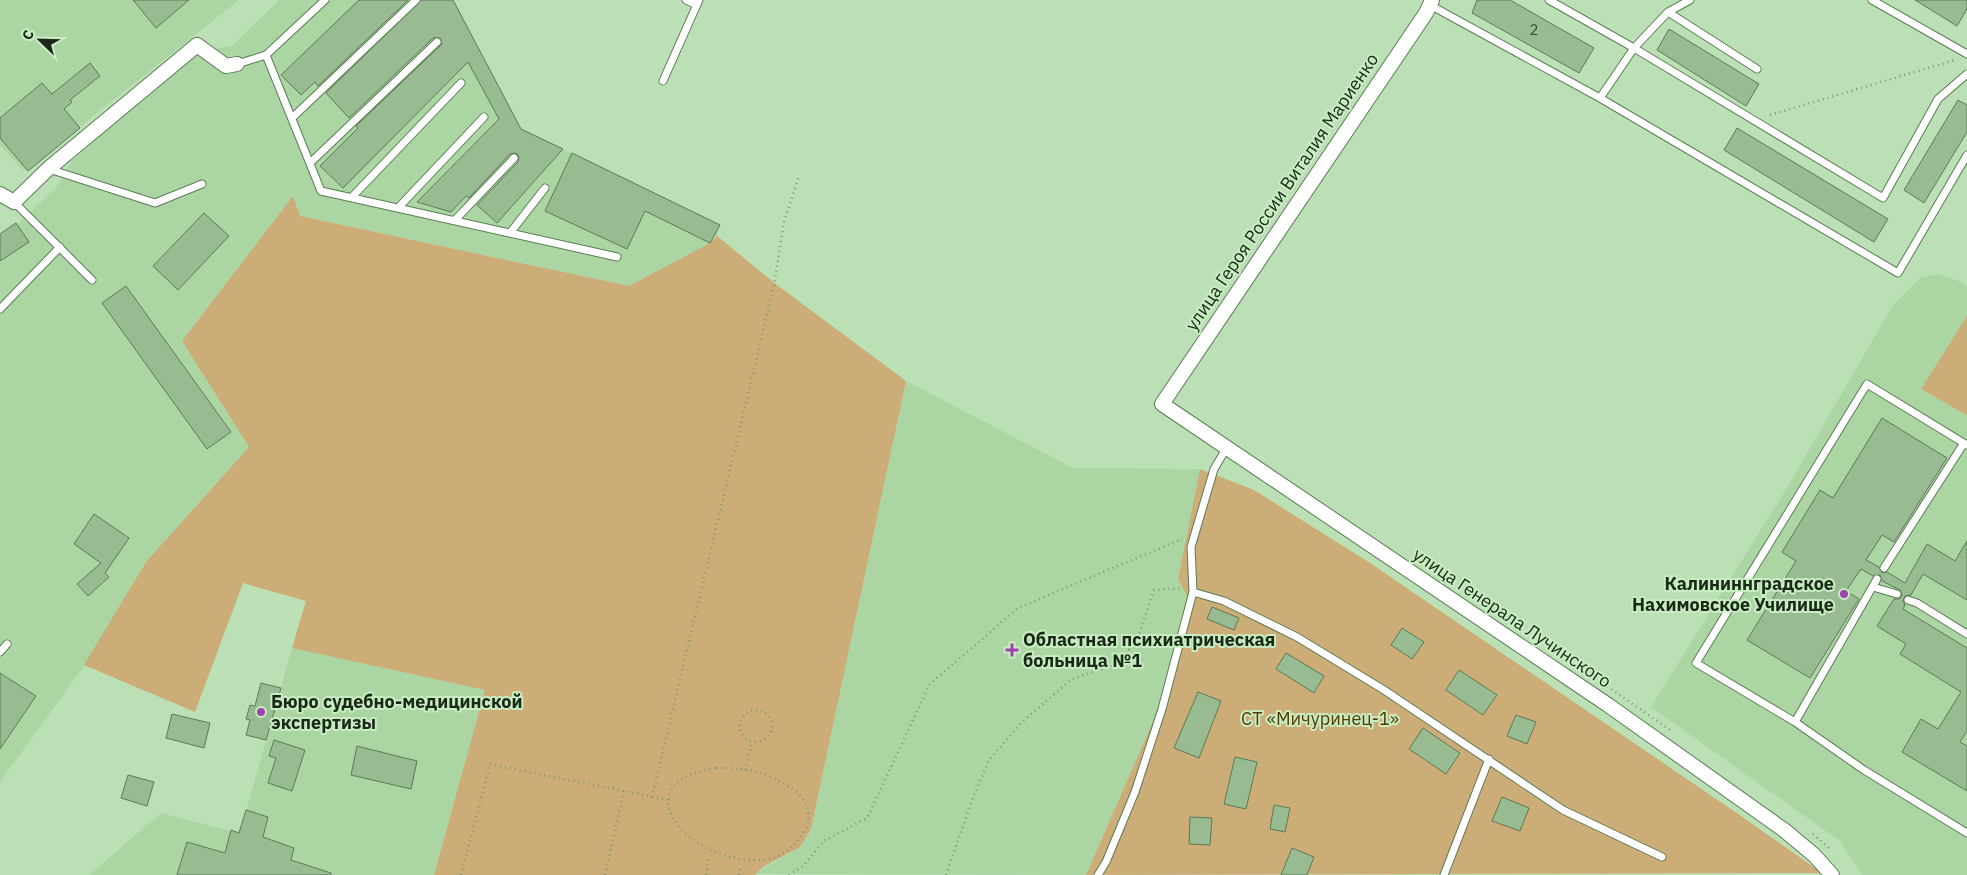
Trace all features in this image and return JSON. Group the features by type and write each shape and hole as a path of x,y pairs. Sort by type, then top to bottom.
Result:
{"street":[{"name":"улица Героя России Виталия Мариенко","path":"1162,404 1431,2"},
{"path":"0,194 14,202 48,169 197,45 226,66 237,64"},
{"name":"улица Генерала Лучинского","path":"1162,404 1720,784 1784,830 1814,855 1832,875"}],"lane":[{"path":"237,64 266,55 325,0"},
{"path":"292,118 416,0"},
{"path":"663,81 698,2 686,0"},
{"path":"1549,0 1634,48 1883,198 1938,99 1967,74"},
{"path":"1600,98 1634,48 1668,12 1690,0"},
{"path":"1872,0 1967,54"},
{"path":"1431,2 1600,98 1898,273 1967,155"},
{"path":"1668,12 1757,69"},
{"path":"310,163 437,42"},
{"path":"266,55 322,190 618,257"},
{"path":"352,198 461,83"},
{"path":"398,208 484,117"},
{"path":"455,220 514,158"},
{"path":"48,169 155,203 202,184"},
{"path":"510,233 545,188"},
{"path":"14,202 92,280"},
{"path":"0,309 60,248"},
{"path":"1884,568 1966,444 1867,384 1696,663 1795,722 1864,770 1967,833"},
{"path":"1098,875 1106,862 1135,792 1162,709 1193,592 1191,547 1214,469 1226,449"},
{"path":"1795,722 1878,579"},
{"path":"1873,587 1896,594"},
{"path":"1193,592 1224,601 1297,637 1384,690 1563,810 1662,857"},
{"path":"1908,600 1917,603 1967,634"},
{"path":"0,652 7,644"},
{"path":"1444,875 1489,759"}],"path":[{"path":"1770,114 1958,59"},
{"path":"652,797 774,285 784,222 799,176"},
{"path":"789,875 803,866 824,841 867,818 930,684 1018,608 1195,534"},
{"path":"946,875 972,800 989,760 1023,721 1072,679 1117,664 1138,640 1154,590 1182,588 1193,592"},
{"path":"1554,650 1676,734"},
{"path":"755,710 764,712 771,718 772,726 768,737 761,742 752,743 744,737 740,728 741,720 755,710"},
{"path":"745,770 752,743"},
{"path":"461,875 490,764 668,800"},
{"path":"675,829 670,820 668,800 676,786 686,776 716,768 745,770 765,775 790,788 802,797 808,810 807,824 799,840 787,851 757,865"},
{"path":"605,875 624,791"},
{"path":"1809,831 1825,843 1830,851"},
{"path":"702,854 717,861"},
{"path":"706,875 709,858"},
{"path":"733,864 749,866"},
{"path":"739,875 741,866"}],"shaded area":[{"path":"0,0 239,0 24,171 0,145"},
{"path":"279,0 453,0 521,129 720,225 717,236 710,243 629,286 300,216 293,196 182,341 249,447 146,562 89,659 0,782 0,240 55,189 73,160 195,52 232,46"},
{"name":"Калининнградское Нахимовское Училище","path":"1938,274 1961,282 1967,287 1967,875 1862,875 1840,841 1651,707 1791,481 1893,305 1920,278"},
{"name":"Областная психиатрическая больница №1","path":"906,381 1073,468 1200,469 1178,579 1187,596 1161,703 1086,875 755,874 800,847 811,829"},
{"path":"292,648 485,690 434,875 89,875 161,813 245,835 243,822"}],"green space":[{"path":"293,196 300,216 629,286 710,243 717,236 777,285 906,381 811,829 800,847 763,867 755,875 434,875 485,690 292,648 306,601 243,583 195,712 84,665 146,562 249,447 182,341"},
{"path":"1967,316 1967,415 1921,389"},
{"name":"СТ «Мичуринец-1»","path":"1200,469 1254,490 1370,563 1822,873 1086,875 1161,703 1187,596 1178,579"}],"building":[{"path":"133,0 189,0 156,28"},
{"path":"359,0 408,0 318,86 315,82 301,95 281,75"},
{"path":"421,0 453,0 521,129 563,149 497,223 477,205 518,162 519,157 516,153 510,154 469,198 466,196 451,212 417,202 499,119 468,62 343,188 320,166 358,128 356,126 442,44 440,38 433,38 349,118 326,93"},
{"path":"1477,0 1510,0 1594,48 1579,73 1472,13"},
{"path":"1915,0 1967,0 1967,9 1957,26"},
{"path":"1669,29 1759,84 1746,106 1657,50"},
{"path":"90,63 100,76 70,100 72,102 64,109 80,128 28,171 0,138 0,118 42,83 52,94"},
{"path":"1958,100 1967,105 1967,132 1924,203 1904,190"},
{"path":"1737,128 1888,219 1874,242 1724,150"},
{"path":"572,153 720,225 710,243 645,211 627,249 545,211"},
{"path":"204,213 229,236 178,290 153,266"},
{"path":"16,223 29,242 0,261 0,234"},
{"path":"126,286 231,432 207,449 102,303"},
{"path":"1882,418 1947,458 1894,542 1882,535 1866,560 1879,567 1882,573 1887,572 1905,583 1927,544 1955,561 1967,541 1967,600 1923,574 1911,595 1905,596 1903,609 1967,648 1967,731 1960,742 1967,746 1967,791 1902,752 1921,719 1938,729 1961,692 1900,654 1906,644 1877,626 1894,599 1899,599 1902,595 1900,590 1882,581 1880,575 1873,576 1861,569 1846,591 1859,599 1810,678 1747,640 1796,561 1782,552 1820,490 1833,498"},
{"path":"94,514 129,538 105,573 109,577 88,596 77,584 101,563 74,544"},
{"path":"1212,607 1239,618 1234,630 1207,619"},
{"path":"1402,628 1424,642 1412,659 1391,645"},
{"path":"1286,653 1324,676 1314,693 1276,669"},
{"path":"1459,670 1497,695 1483,715 1446,690"},
{"path":"0,673 36,696 0,749"},
{"name":"Бюро судебно-медицинской экспертизы","path":"261,683 281,688 266,740 246,735 250,720 246,719 250,705 255,706"},
{"path":"1198,692 1221,701 1199,758 1174,748"},
{"path":"172,714 210,723 204,748 166,738"},
{"path":"1516,715 1536,722 1527,744 1507,736"},
{"path":"1423,728 1460,753 1446,774 1409,749"},
{"path":"274,740 305,750 292,791 268,783 276,758 269,756"},
{"path":"357,746 417,761 411,789 351,775"},
{"path":"1235,757 1257,762 1246,809 1224,804"},
{"path":"128,775 154,782 147,806 121,798"},
{"path":"1502,797 1529,808 1520,831 1492,821"},
{"path":"1274,805 1290,808 1285,832 1270,829"},
{"path":"246,810 268,817 263,837 294,848 291,860 331,873 331,875 177,875 187,842 225,853 231,830 239,833"},
{"path":"1190,817 1212,818 1210,845 1189,844"},
{"path":"1292,848 1314,857 1307,875 1281,875"}],"place":[{"name":"Калининнградское Нахимовское Училище","path":"1844,594"},
{"name":"Областная психиатрическая больница №1","path":"1012,650"},
{"name":"Бюро судебно-медицинской экспертизы","path":"261,712"}]}
